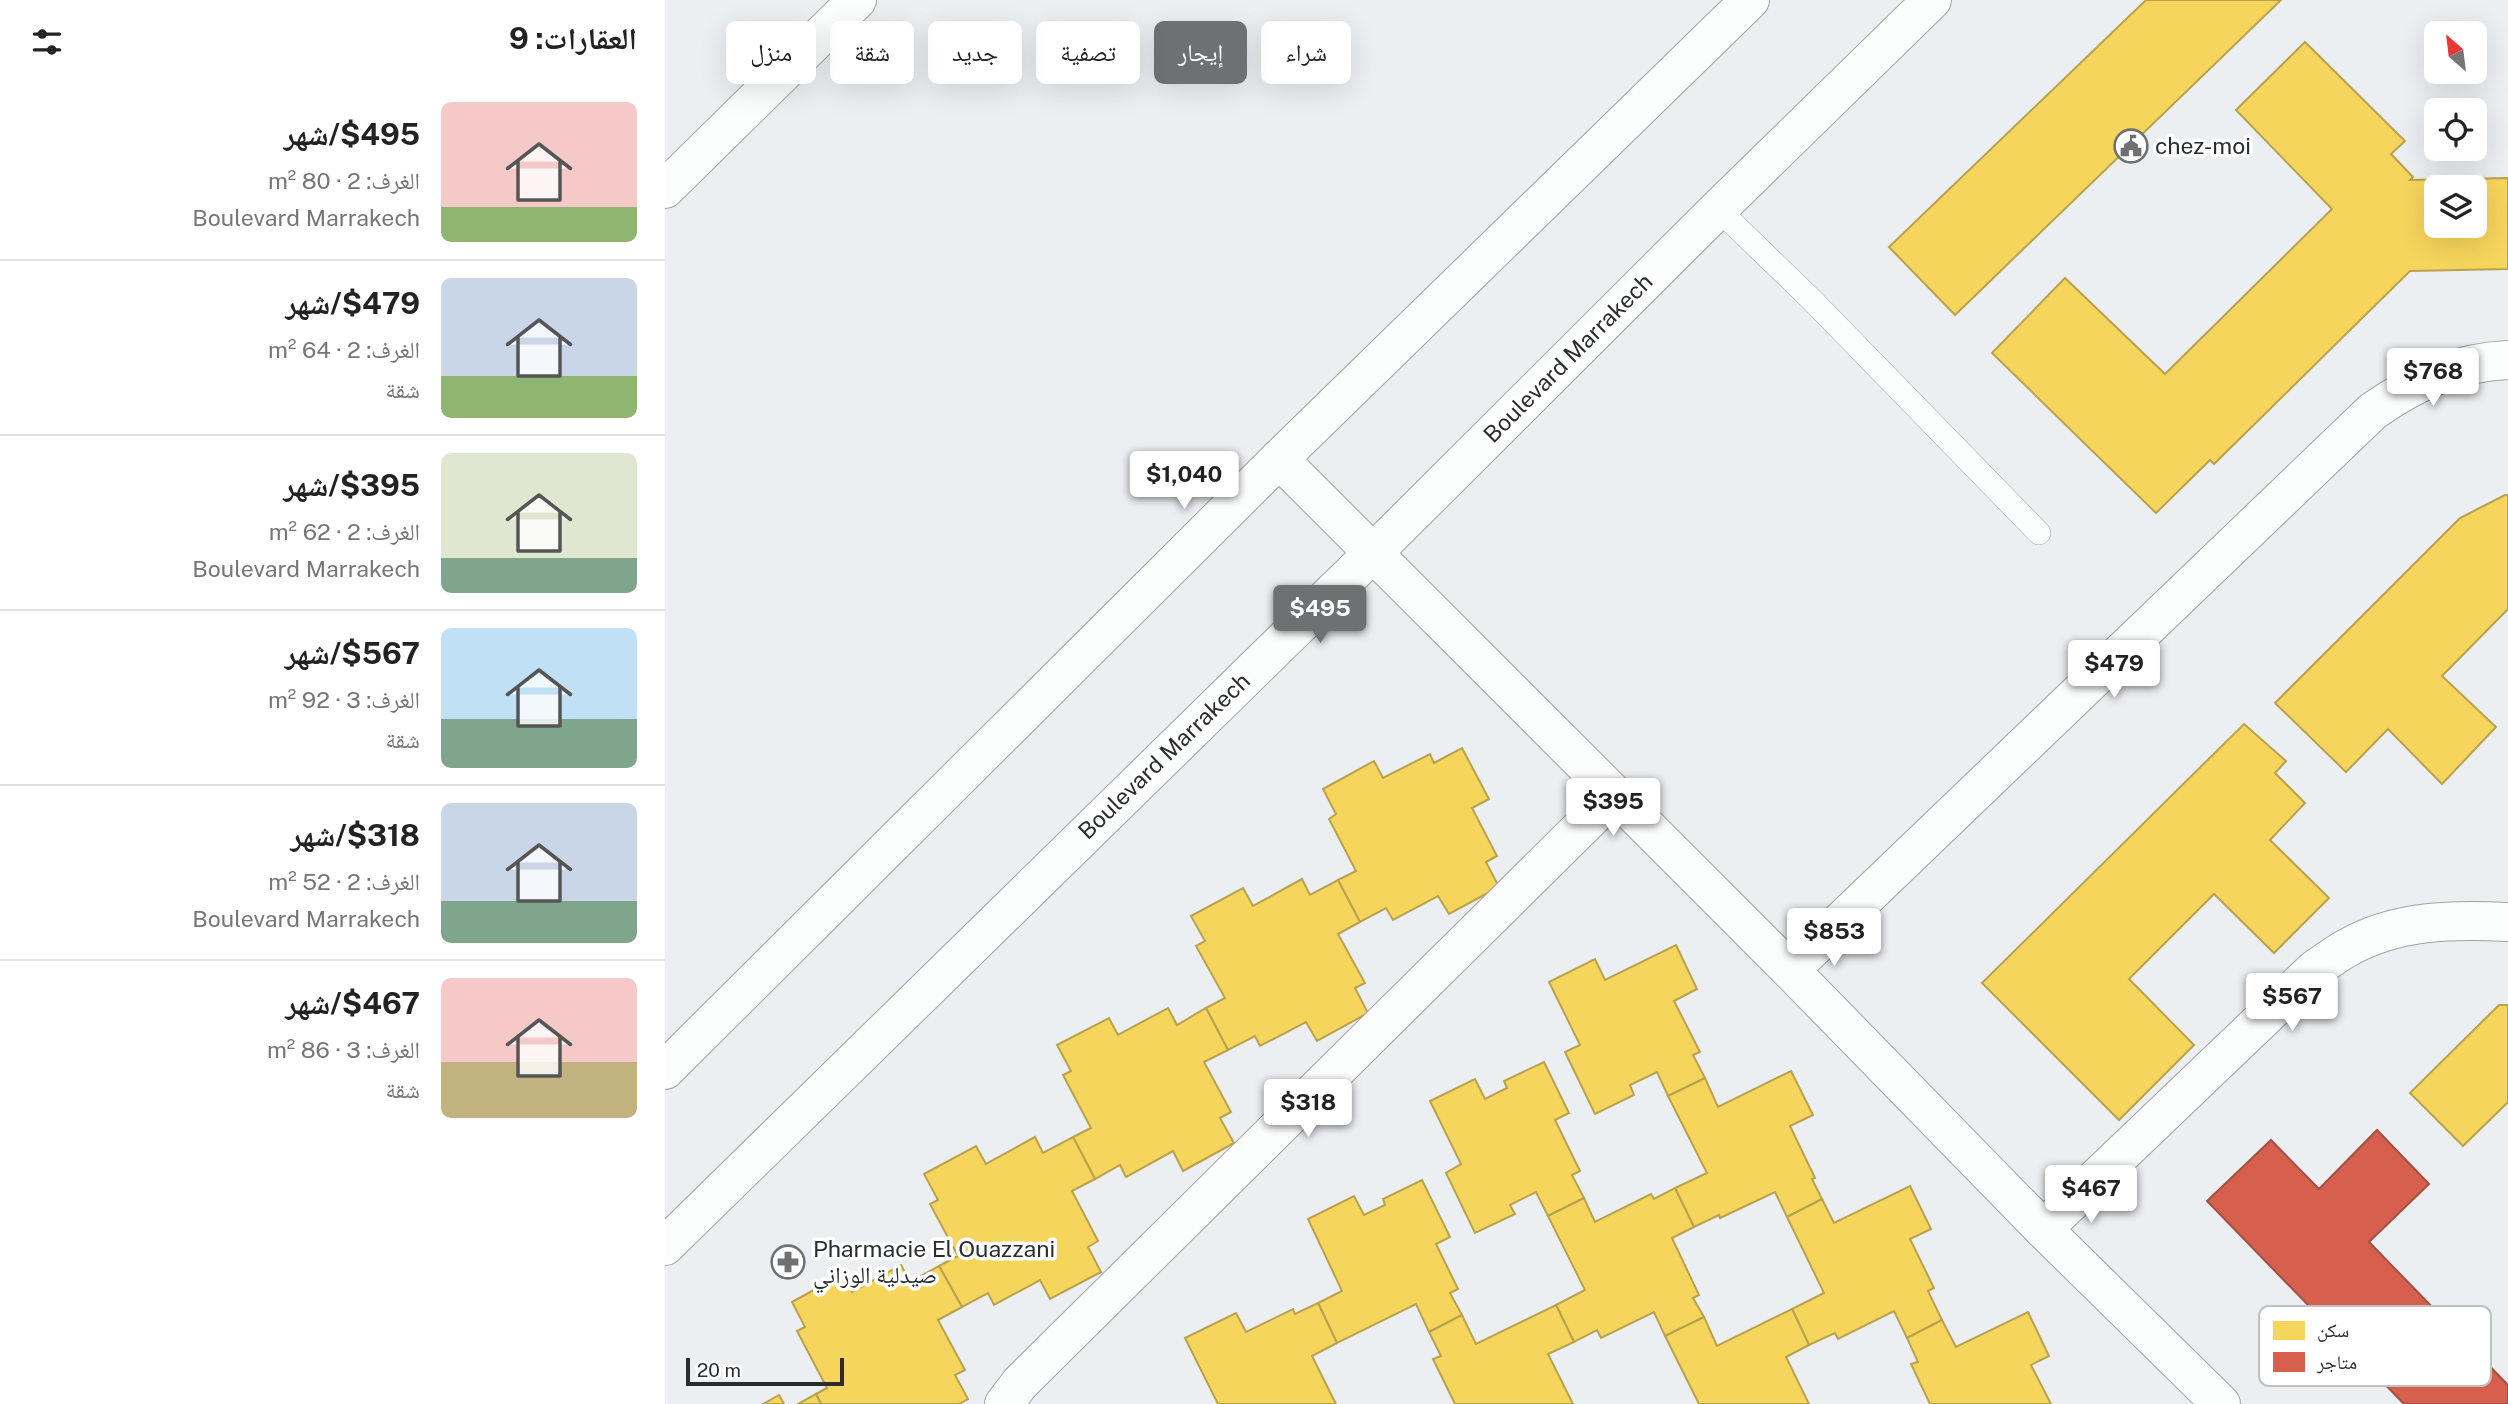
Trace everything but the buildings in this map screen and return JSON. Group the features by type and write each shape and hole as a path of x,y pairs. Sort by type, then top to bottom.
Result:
{"street":[{"path":"665,189 857,0"},
{"path":"665,1070 1279,459 1750,0"},
{"name":"Boulevard Marrakech","path":"665,1247 1932,0"},
{"path":"1790,970 2373,411 2400,392 2429,377 2459,366 2508,360"},
{"path":"1279,459 1790,970 2043,1229 2221,1404"},
{"path":"1004,1404 1020,1383 1614,795"},
{"path":"2043,1229 2315,970 2348,947 2383,932 2421,923 2461,920 2508,922"}],"lane":[{"path":"1718,209 1812,300 2039,533"}],"place":[{"name":"chez-moi","path":"2131,146"},
{"name":"Pharmacie El Ouazzani صيدلية الوزاني","path":"788,1262"}]}
